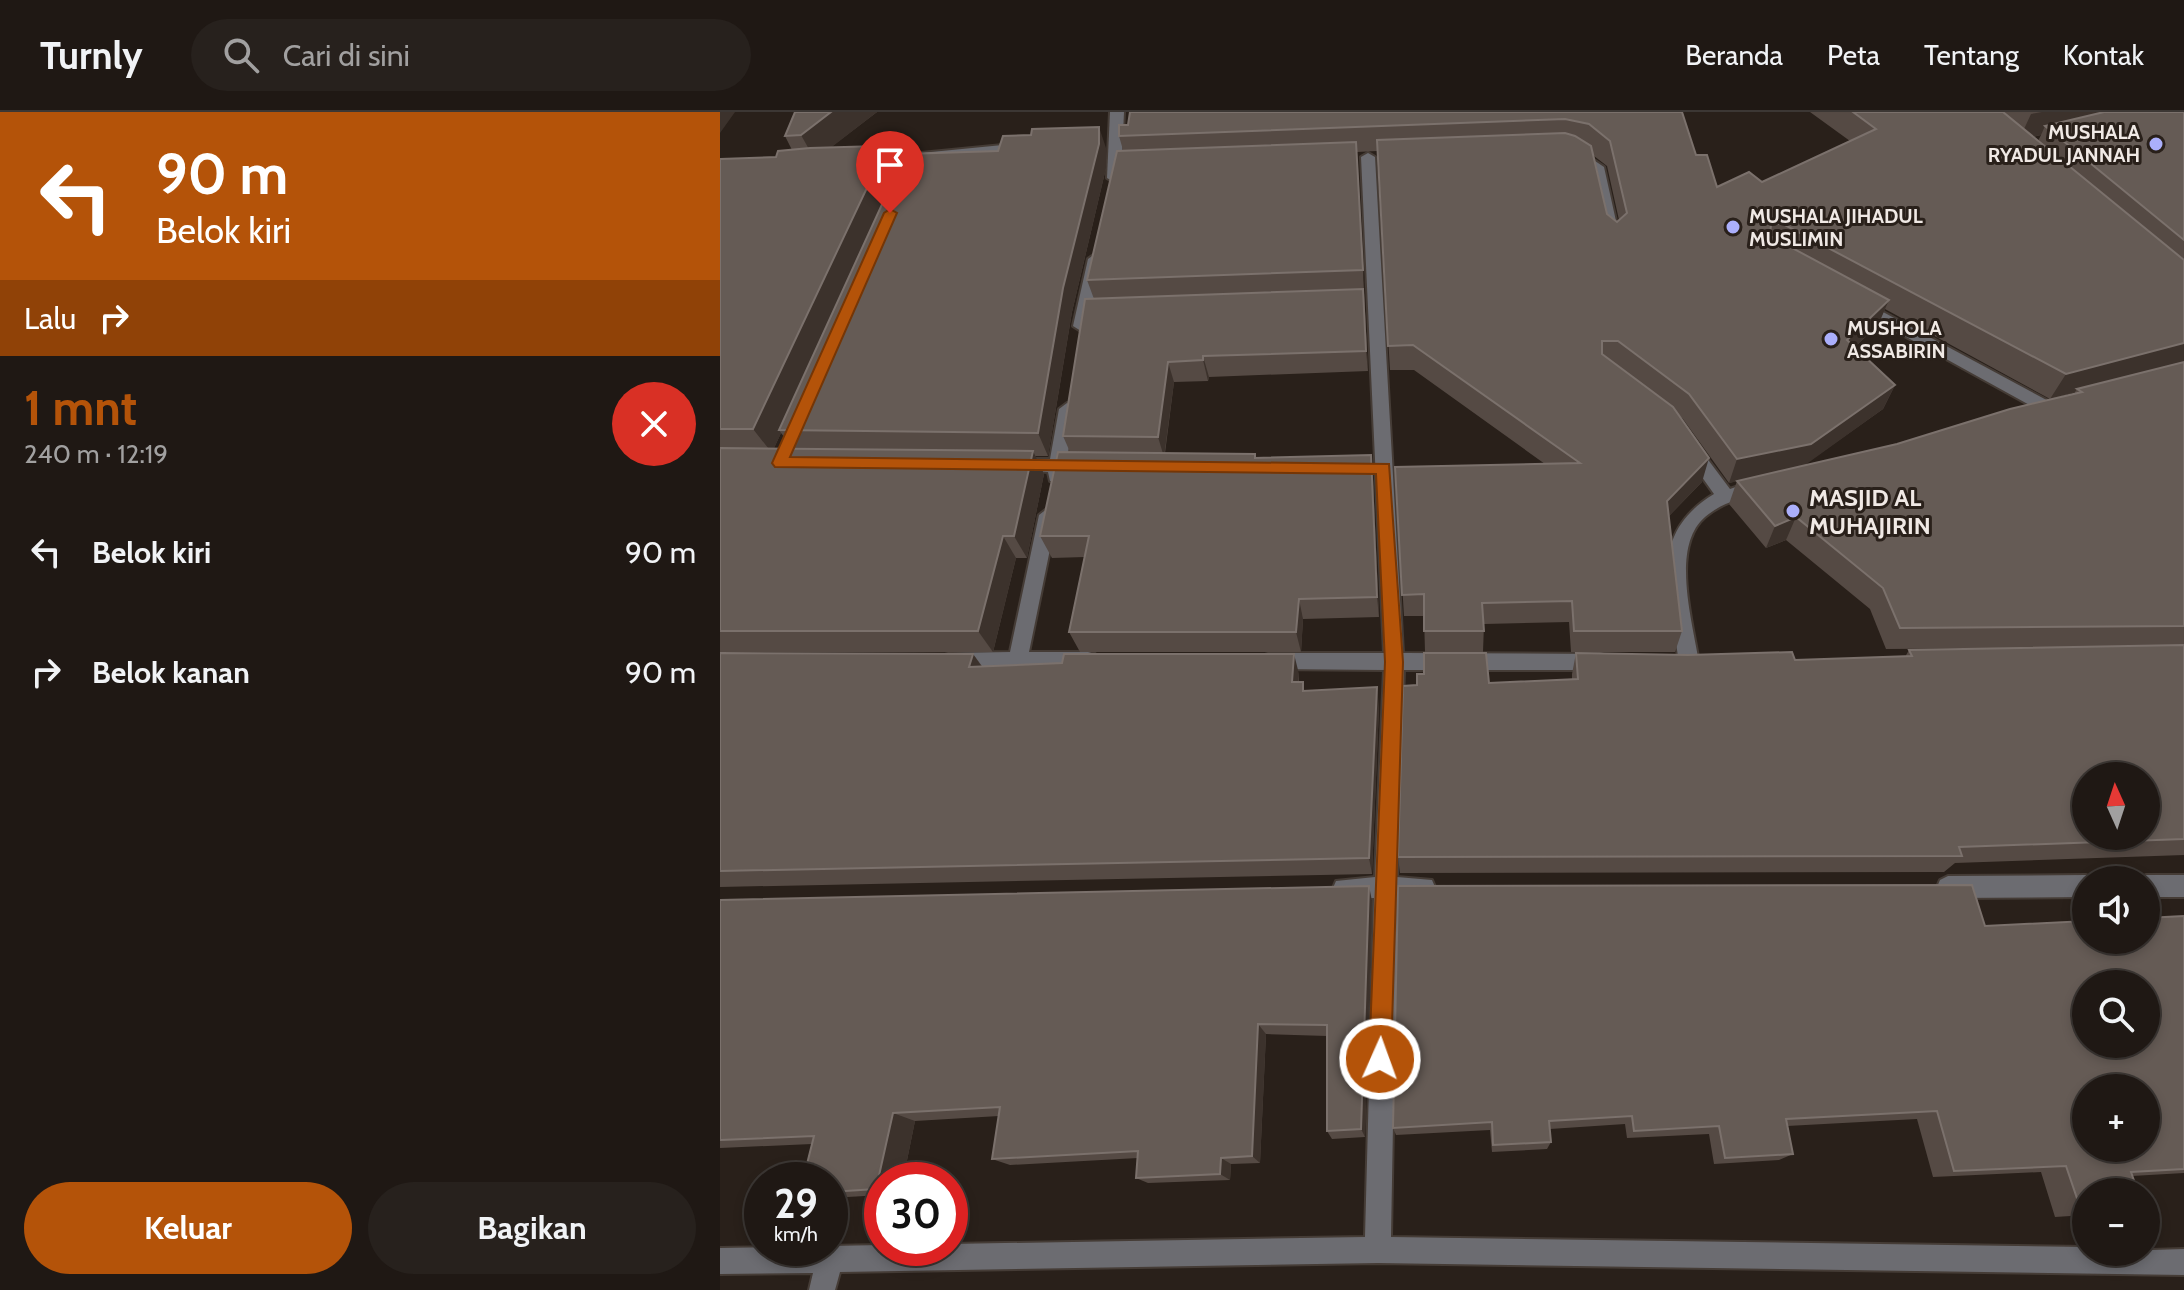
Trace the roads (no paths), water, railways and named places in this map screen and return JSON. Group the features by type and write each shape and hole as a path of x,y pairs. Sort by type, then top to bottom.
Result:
{"street":[{"path":"1110,197 1124,168 1111,138 1117,112"},
{"path":"840,165 912,165 1040,145"},
{"path":"1563,151 1579,155 1597,167 1613,239"},
{"path":"1368,157 1368,302 1376,468 1394,662 1379,1087 1378,1250"},
{"path":"1078,342 1091,311 1100,240"},
{"path":"1839,293 2056,406 2018,417"},
{"path":"1018,660 1071,389"},
{"path":"1684,438 1724,494"},
{"path":"996,465 1104,466"},
{"path":"1690,663 1678,542 1692,515 1724,494 1767,485"},
{"path":"924,661 1112,660"},
{"path":"1253,661 1627,663"},
{"path":"1927,887 2072,886"},
{"path":"2160,886 2184,886"},
{"path":"1324,889 1451,887"},
{"path":"848,1259 1378,1250 2184,1262"},
{"path":"720,1261 744,1261"},
{"path":"822,1290 828,1266"}],"place":[{"name":"MUSHALA RYADUL JANNAH","path":"2156,144"},
{"name":"MUSHALA JIHADUL MUSLIMIN","path":"1733,227"},
{"name":"MUSHOLA ASSABIRIN","path":"1831,339"},
{"name":"MASJID AL MUHAJIRIN","path":"1793,511"}]}
